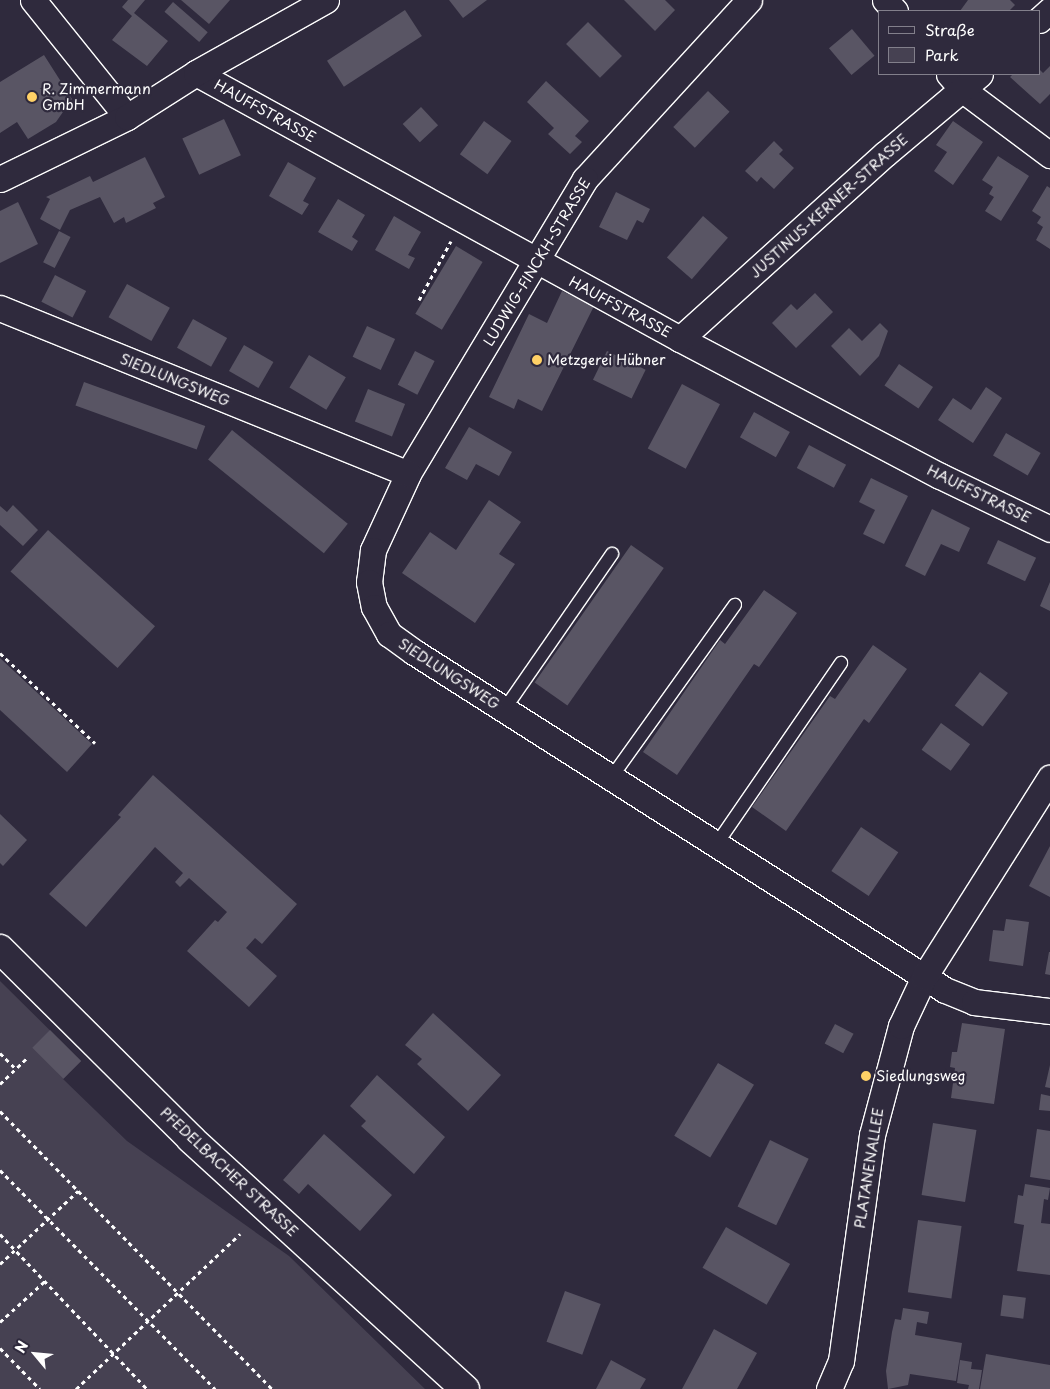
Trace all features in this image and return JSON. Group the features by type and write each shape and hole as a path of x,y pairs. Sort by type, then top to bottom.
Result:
{"main road":[{"name":"PFEDELBACHER STRASSE","path":"0,949 191,1139 465,1389"}],"street":[{"path":"33,0 127,117"},
{"path":"0,179 127,117 196,73 326,0"},
{"name":"LUDWIG-FINCKH-STRASSE","path":"408,474 537,263 585,178 749,0"},
{"path":"885,0 894,10"},
{"path":"1040,19 1050,10"},
{"name":"HAUFFSTRASSE","path":"196,73 537,263 680,340 940,476 1050,529"},
{"path":"964,79 1050,155"},
{"name":"JUSTINUS-KERNER-STRASSE","path":"680,340 886,154 964,79"},
{"name":"SIEDLUNGSWEG","path":"0,308 408,474 373,550 369,582 374,607 390,634 504,710 924,977 974,1002 1050,1011"},
{"name":"PLATANENALLEE","path":"829,1389 841,1361 872,1135 902,1026 924,977 1050,778"}],"lane":[{"path":"504,710 612,554"},
{"path":"611,778 734,605"},
{"path":"716,845 841,663"}],"path":[{"path":"419,300 452,240 460,244"},
{"path":"0,653 95,743"},
{"path":"0,1053 16,1069"},
{"path":"0,1084 29,1056"},
{"path":"0,1111 272,1389"},
{"path":"0,1170 151,1321 215,1389"},
{"path":"0,1264 78,1191"},
{"path":"0,1234 147,1389"},
{"path":"76,1389 151,1321 240,1234"},
{"path":"0,1322 45,1281"},
{"path":"0,1348 40,1389"}],"green space":[{"path":"0,981 81,1061 63,1079 127,1141 289,1256 425,1389 0,1389"}],"building":[{"path":"128,0 145,0 134,13 168,41 147,66 112,40 132,16 122,7"},
{"path":"181,0 230,0 209,24"},
{"path":"449,0 487,0 463,18"},
{"path":"624,0 665,0 675,10 655,31"},
{"path":"968,0 1010,0 1015,5 1010,10 961,10"},
{"path":"173,2 208,32 199,42 164,12"},
{"path":"405,10 422,36 344,87 327,61"},
{"path":"588,22 622,56 600,78 566,44"},
{"path":"852,29 874,56 852,75 829,48"},
{"path":"44,55 72,99 56,122 28,139 17,122 0,133 0,82"},
{"path":"1050,66 1050,94 1040,104 1010,77 1012,75 1040,75 1040,70 1043,73"},
{"path":"546,81 589,121 575,136 582,142 570,154 548,134 554,128 527,102"},
{"path":"708,91 730,112 695,148 673,127"},
{"path":"421,107 438,125 420,142 403,124"},
{"path":"224,119 241,155 199,175 182,138"},
{"path":"484,121 512,141 487,174 460,154"},
{"path":"953,121 983,142 953,185 934,171 947,152 936,145"},
{"path":"774,141 783,150 779,154 794,168 774,189 761,177 757,182 745,171"},
{"path":"998,156 1029,176 1001,221 985,211 994,197 989,194 993,187 982,180"},
{"path":"145,157 165,197 153,203 156,208 126,223 124,217 114,223 100,197 70,210 60,230 40,219 50,199 46,197 90,176 93,182"},
{"path":"288,162 316,178 303,201 309,204 302,215 269,196"},
{"path":"1047,186 1050,188 1050,249 1036,240 1043,227 1037,223 1041,217 1032,211"},
{"path":"616,192 650,209 643,223 637,220 627,240 599,227"},
{"path":"338,199 365,215 352,237 358,241 352,251 318,232"},
{"path":"18,202 38,244 0,263 0,211"},
{"path":"394,216 421,232 408,255 415,258 409,269 375,250"},
{"path":"703,216 728,238 692,279 667,258"},
{"path":"59,231 71,237 55,268 43,262"},
{"path":"456,246 483,262 442,330 415,314"},
{"path":"55,275 86,291 73,318 41,302"},
{"path":"127,284 170,308 151,341 109,317"},
{"name":"Metzgerei Hübner","path":"562,291 594,306 542,411 518,399 514,409 489,397 529,314 547,323"},
{"path":"815,293 833,312 796,348 772,323 791,304 797,310"},
{"path":"193,319 227,338 211,367 177,348"},
{"path":"880,323 888,331 879,356 860,376 831,346 849,328 862,341"},
{"path":"367,326 395,339 381,370 353,357"},
{"path":"244,345 273,362 258,388 229,371"},
{"path":"415,351 435,361 417,395 398,385"},
{"path":"607,351 646,370 632,399 593,380"},
{"path":"309,355 346,377 326,410 289,388"},
{"path":"899,364 933,387 918,408 884,386"},
{"path":"84,382 205,426 197,450 75,405"},
{"path":"682,384 720,404 686,469 648,448"},
{"path":"986,387 1002,398 973,443 938,420 953,398 971,410"},
{"path":"368,389 405,404 392,436 355,421"},
{"path":"754,412 790,432 776,457 740,437"},
{"path":"469,427 512,452 499,476 476,464 467,480 445,468"},
{"path":"232,430 348,524 324,553 208,460"},
{"path":"1006,433 1041,453 1028,476 993,456"},
{"path":"809,445 846,465 834,488 797,468"},
{"path":"871,478 908,496 884,544 863,534 875,510 859,502"},
{"path":"489,500 521,522 499,554 515,564 475,623 402,573 430,532 456,550"},
{"path":"13,505 38,530 23,546 0,525 0,506 7,512"},
{"path":"932,509 970,528 959,552 941,544 925,576 905,566"},
{"path":"48,530 155,626 118,668 11,572"},
{"path":"998,540 1036,558 1025,581 987,564"},
{"path":"631,545 664,568 567,706 535,683"},
{"path":"1050,582 1050,611 1040,606"},
{"path":"764,590 797,613 759,667 754,664 677,775 643,752 720,640 725,644"},
{"path":"873,645 907,669 869,723 864,719 786,831 752,807 830,696 835,699"},
{"path":"0,658 92,744 67,772 0,710"},
{"path":"980,672 1008,693 983,727 955,706"},
{"path":"941,723 970,744 951,771 922,750"},
{"path":"153,775 297,904 262,944 255,938 246,948 277,976 249,1007 187,951 215,920 218,922 227,912 189,878 180,887 175,882 183,873 155,847 86,927 49,894 121,817 118,815"},
{"path":"0,814 27,840 3,866 0,863"},
{"path":"861,827 898,852 869,896 831,871"},
{"path":"1050,846 1050,897 1029,886"},
{"path":"1006,919 1029,922 1023,966 989,961 993,930 1004,931"},
{"path":"1050,952 1050,975 1045,974"},
{"path":"433,1013 501,1075 468,1111 417,1064 422,1059 405,1045"},
{"path":"962,1023 1005,1029 994,1104 951,1098 955,1068 950,1067 952,1052 957,1052"},
{"path":"835,1024 854,1034 843,1053 825,1043"},
{"path":"50,1030 81,1061 63,1079 32,1048"},
{"path":"718,1063 754,1085 710,1157 674,1136"},
{"path":"1050,1065 1050,1088 1045,1087"},
{"path":"377,1075 445,1137 414,1174 361,1126 366,1121 350,1106"},
{"path":"1041,1094 1050,1096 1050,1111 1039,1110"},
{"path":"933,1123 976,1130 965,1202 922,1195"},
{"path":"1037,1129 1050,1131 1050,1180 1030,1177"},
{"path":"324,1134 392,1195 360,1231 308,1184 299,1194 283,1180"},
{"path":"770,1140 809,1159 776,1225 738,1207"},
{"path":"1025,1184 1050,1188 1048,1200 1044,1199 1041,1223 1050,1224 1050,1275 1017,1271 1024,1225 1014,1223 1018,1195 1023,1196"},
{"path":"918,1220 962,1226 951,1298 908,1292"},
{"path":"726,1227 790,1264 767,1305 702,1268"},
{"path":"565,1291 601,1304 582,1355 547,1342"},
{"path":"1003,1295 1026,1298 1023,1319 1000,1316"},
{"path":"903,1308 929,1312 927,1324 917,1322 915,1335 962,1343 956,1381 910,1374 908,1385 888,1389 886,1371 892,1332 895,1319 901,1320"},
{"path":"714,1329 757,1353 737,1389 682,1389"},
{"path":"986,1354 1050,1365 1050,1389 980,1389"},
{"path":"611,1360 646,1379 640,1389 596,1389"},
{"path":"960,1360 972,1362 971,1369 982,1370 979,1389 968,1389 969,1385 957,1383"}],"place":[{"name":"R. Zimmermann GmbH","path":"32,97"},
{"name":"Metzgerei Hübner","path":"537,360"},
{"name":"Siedlungsweg","path":"866,1076"}]}
